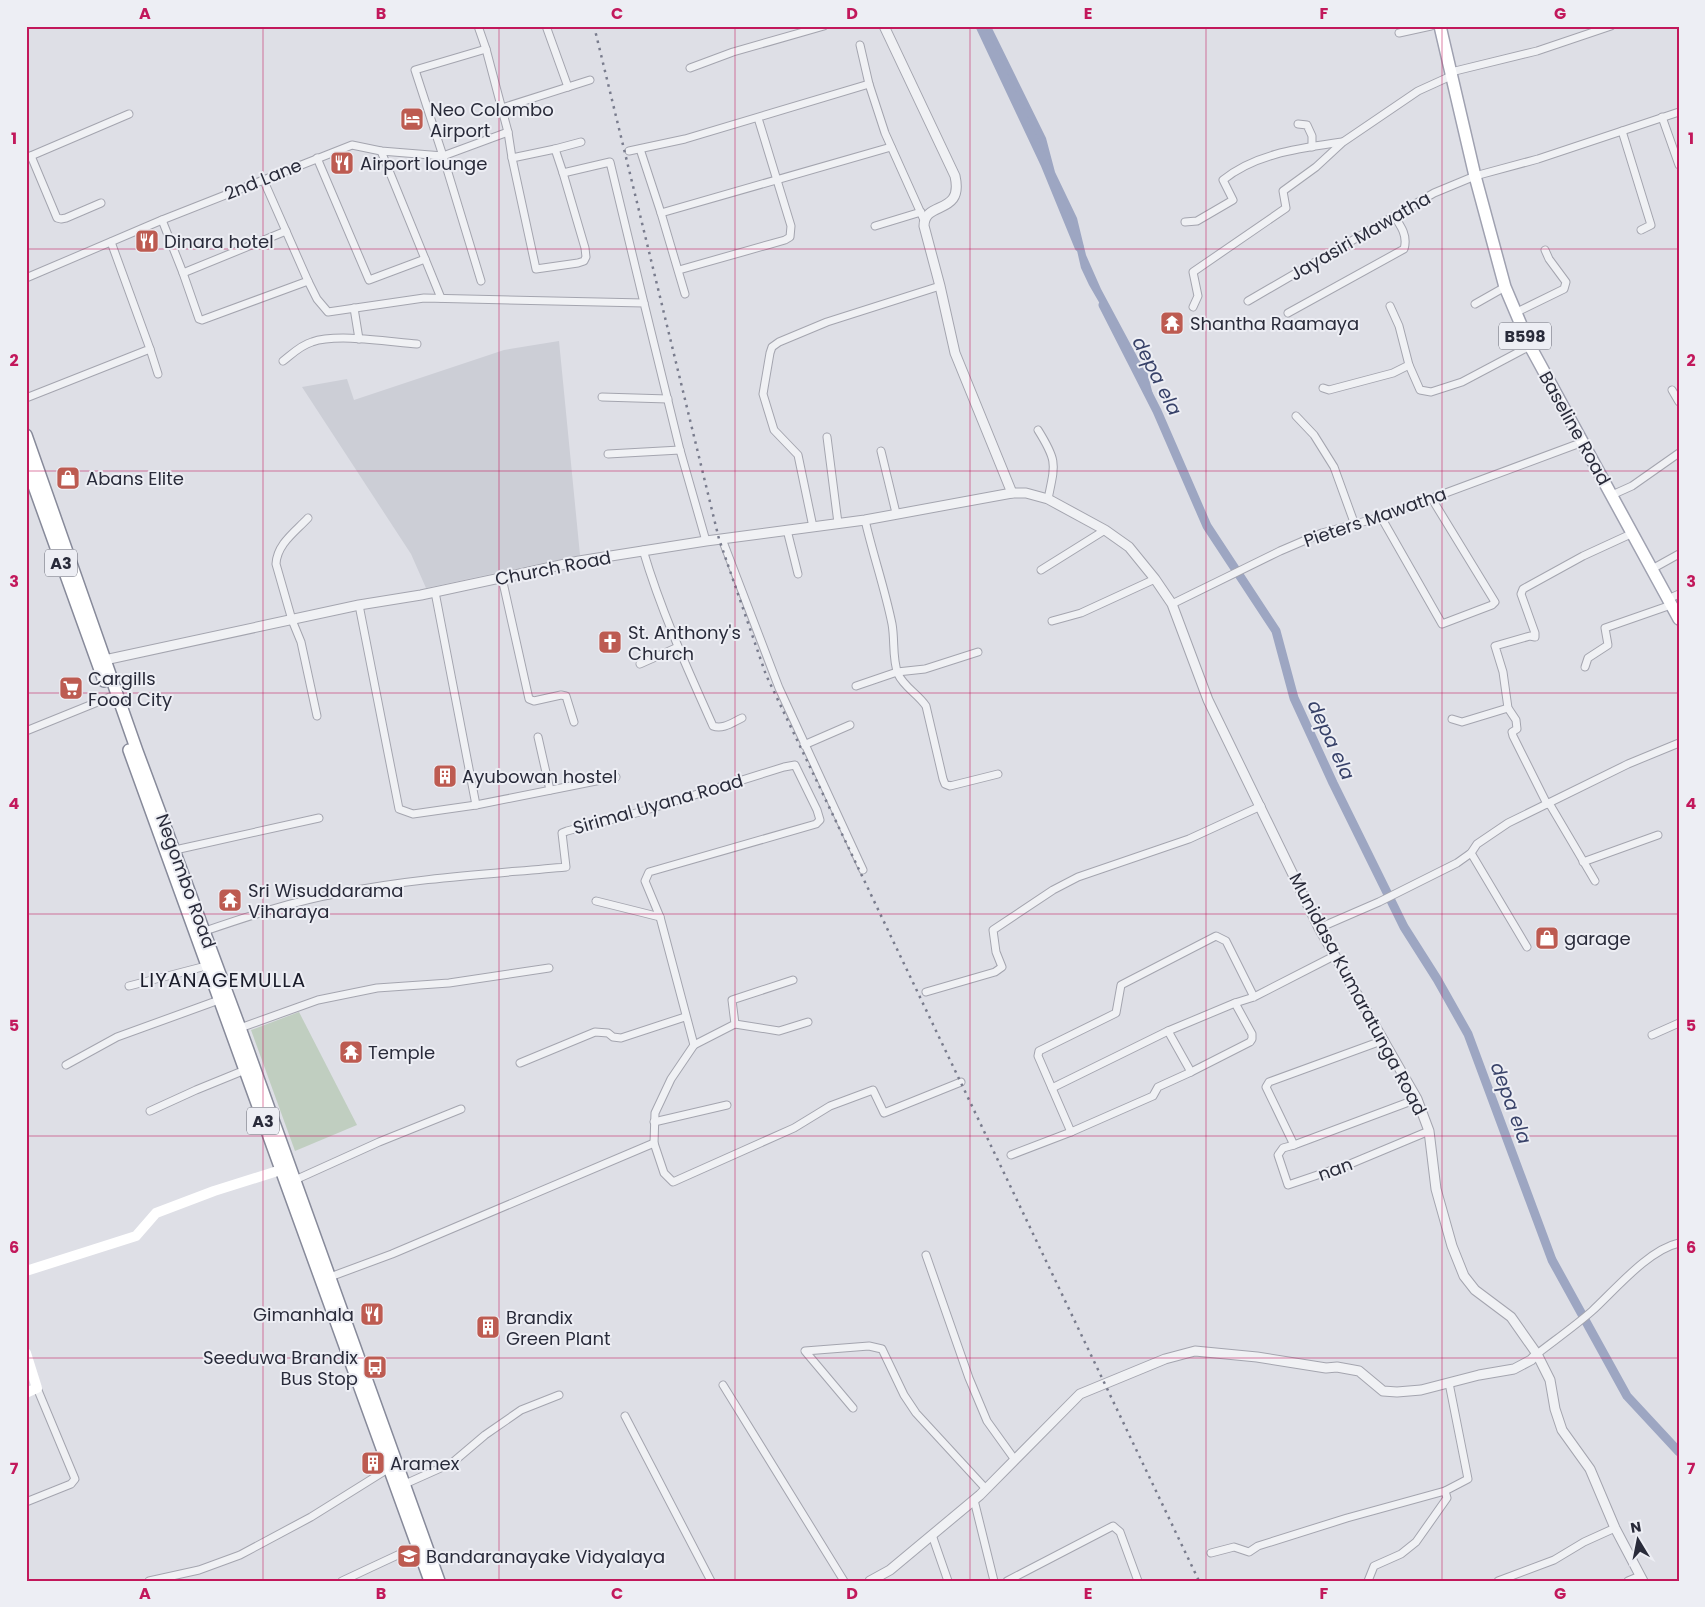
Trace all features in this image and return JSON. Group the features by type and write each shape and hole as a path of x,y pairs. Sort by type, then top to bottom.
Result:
{"main road":[{"name":"Baseline Road","path":"1440,26 1475,176 1505,287 1515,313 1530,346 1652,570 1673,600 1679,619"},
{"name":"Negombo Road","path":"26,435 101,660 110,697 245,1070 286,1168 295,1180 330,1277 430,1581"},
{"name":"Negombo Road","path":"26,464 175,850 240,1028 286,1168 393,1465 405,1484 439,1581"},
{"path":"26,1272 136,1236 156,1213 214,1191 286,1168"},
{"path":"26,1354 37,1388 26,1393"}],"street":[{"path":"478,26 508,132 536,269 578,263 584,261 586,257 585,248 555,150"},
{"path":"546,26 568,87"},
{"path":"690,68 733,52 824,26"},
{"path":"875,226 929,214 951,202 956,197 957,185 950,162 884,26"},
{"path":"1399,33 1431,26"},
{"path":"1193,307 1198,296 1193,272 1286,208 1283,191 1316,167 1343,142 1418,91 1451,74 1537,51 1611,26"},
{"path":"860,45 869,84 891,147 922,216 955,353 1012,493"},
{"path":"481,282 415,70 486,49"},
{"path":"502,108 590,80"},
{"path":"628,151 685,139 869,84"},
{"name":"Jayasiri Mawatha","path":"1248,301 1394,216 1434,194 1475,176 1538,159 1679,112"},
{"path":"101,203 66,218 57,218 29,157 129,114"},
{"path":"1662,117 1679,165"},
{"path":"679,270 790,237 791,226 758,118"},
{"path":"1298,124 1307,125 1312,136 1312,147"},
{"path":"1622,131 1651,225 1641,230"},
{"name":"2nd Lane","path":"26,278 162,220 352,145 381,151 443,156 508,132"},
{"path":"512,158 555,150 581,142"},
{"path":"1186,222 1197,221 1233,200 1223,180 1252,161 1343,142"},
{"path":"661,213 891,147"},
{"path":"640,149 685,294"},
{"path":"381,151 441,298"},
{"path":"317,158 369,280 425,259"},
{"path":"562,174 610,162 680,450 706,541"},
{"path":"264,179 308,281 317,299 328,312 424,298 644,303"},
{"path":"1288,313 1404,248 1406,241 1403,230 1394,216"},
{"path":"162,220 199,319 202,320 308,281"},
{"path":"183,273 286,231"},
{"path":"111,242 158,374"},
{"path":"1515,313 1564,289 1566,282 1549,259 1545,250"},
{"path":"813,527 798,455 774,430 763,394 772,347 779,342 827,322 940,286"},
{"path":"1475,304 1505,287"},
{"path":"1390,306 1399,326 1409,365 1420,390 1431,392 1462,382 1530,346"},
{"path":"354,308 359,339"},
{"path":"283,361 304,345 320,340 359,339 417,344"},
{"path":"26,398 150,350"},
{"path":"1323,388 1329,390 1393,373 1409,365"},
{"path":"1672,390 1679,402"},
{"path":"602,397 668,399"},
{"path":"1296,416 1314,435 1334,467 1354,525"},
{"path":"1038,430 1049,448 1054,464 1048,500"},
{"path":"827,437 838,523"},
{"name":"Pieters Mawatha","path":"1172,604 1280,550 1314,536 1381,517 1583,442"},
{"path":"608,454 680,450"},
{"path":"881,451 896,513"},
{"path":"1612,495 1632,486 1679,453"},
{"name":"Munidasa Kumaratunga Road","path":"1012,493 1026,493 1048,500 1105,530 1128,548 1156,579 1172,604 1208,700 1319,928 1417,1099 1428,1131 1436,1189 1452,1246 1464,1276 1475,1290 1511,1317 1538,1354 1550,1380 1554,1409 1562,1430 1590,1469 1615,1528 1642,1578"},
{"name":"Church Road","path":"101,660 359,606 643,550 865,520 1012,493"},
{"path":"1381,517 1442,624 1492,605 1495,602 1432,499"},
{"path":"308,518 280,546 276,564 300,642 317,716"},
{"path":"865,520 888,606 897,672 909,689 926,706 940,771 945,784 950,786 998,774"},
{"path":"787,530 798,574"},
{"path":"1041,570 1105,530"},
{"path":"1595,881 1548,804 1513,736 1512,732 1517,729 1516,720 1508,708 1504,672 1495,646 1530,636 1535,637 1521,594 1523,589 1632,533"},
{"path":"722,539 775,679 863,870"},
{"path":"643,550 652,580 678,647 713,726 717,728 723,727 742,718"},
{"path":"1652,570 1679,554"},
{"path":"502,578 529,699 534,701 561,695 566,696 574,722"},
{"path":"1052,621 1081,613 1156,579"},
{"path":"435,592 476,805"},
{"path":"1585,667 1588,658 1608,645 1605,628 1673,600"},
{"path":"359,606 399,809 413,814 476,805 616,777"},
{"path":"640,664 678,647"},
{"path":"856,686 897,672 925,668 978,652"},
{"path":"26,731 110,697"},
{"path":"1452,719 1462,722 1508,708"},
{"path":"804,745 850,725"},
{"path":"538,737 550,790"},
{"path":"1319,928 1379,902 1457,863 1471,853 1477,844 1508,823 1628,764 1679,743"},
{"name":"Sirimal Uyana Road","path":"204,931 302,901 340,892 431,879 566,867 562,833 567,830 640,812 795,765 820,820 816,824 649,872 645,881 660,917"},
{"path":"926,992 995,972 1002,967 996,952 993,930 1053,890 1078,877 1189,839 1261,806"},
{"path":"175,850 319,818"},
{"path":"1583,862 1658,836"},
{"path":"1471,853 1527,947"},
{"path":"596,901 660,917 685,1017 694,1045"},
{"path":"1071,1132 1038,1056 1039,1051 1116,1013 1122,985 1216,936 1226,940 1254,997"},
{"path":"1052,1088 1168,1031 1254,997 1334,956"},
{"path":"129,986 206,966"},
{"path":"240,1028 318,1000 377,988 449,983 549,968"},
{"path":"735,1024 732,1000 793,980"},
{"path":"66,1065 117,1037 219,1000"},
{"path":"1011,1155 1071,1132 1153,1096 1158,1087 1250,1042 1252,1034 1235,1003"},
{"path":"520,1063 595,1032 608,1032 613,1037 621,1038 685,1017"},
{"path":"808,1022 779,1031 735,1024 694,1045 671,1080 655,1113 654,1143 664,1173 673,1182 794,1128 830,1106 873,1090 884,1113 961,1082"},
{"path":"1652,1035 1679,1023"},
{"path":"1168,1031 1191,1072"},
{"path":"1384,1040 1269,1082 1266,1087 1294,1145 1417,1099"},
{"path":"150,1112 196,1090 245,1070"},
{"path":"654,1122 728,1105"},
{"path":"295,1180 379,1142 462,1109"},
{"name":"nan","path":"1294,1145 1284,1148 1278,1155 1288,1185 1350,1164 1428,1131"},
{"path":"330,1277 392,1254 654,1143"},
{"path":"870,1581 890,1570 974,1500 1080,1394 1165,1359 1195,1352 1258,1357 1326,1368 1337,1367 1359,1371 1383,1391 1397,1392 1421,1390 1497,1371 1514,1369 1531,1360 1590,1312 1620,1283 1659,1250 1679,1243"},
{"path":"926,1256 969,1378 987,1422 1015,1460"},
{"path":"853,1408 805,1351 869,1346 882,1349 904,1395 916,1413 986,1489"},
{"path":"1211,1553 1234,1547 1249,1552 1258,1546 1347,1518 1445,1491 1468,1479 1448,1383"},
{"path":"723,1385 844,1581"},
{"path":"26,1502 71,1484 75,1479 37,1388"},
{"path":"405,1484 452,1464 491,1430 521,1410 559,1395"},
{"path":"625,1416 711,1581"},
{"path":"149,1581 199,1570 240,1555 311,1517 393,1465"},
{"path":"1368,1581 1374,1566 1401,1554 1416,1542 1447,1498 1445,1491"},
{"path":"974,1500 994,1581"},
{"path":"1007,1581 1113,1526 1120,1532 1138,1581"},
{"path":"1498,1581 1554,1560 1584,1542 1615,1528"},
{"path":"932,1535 948,1581"},
{"path":"342,1581 417,1546"},
{"path":"1628,1581 1642,1578"}],"shaded area":[{"path":"559,341 580,555 426,588 411,554 302,387 347,379 354,400 504,350"}],"green space":[{"path":"299,1012 357,1125 295,1151 251,1030"}],"water":[{"path":"980,26 991,26 1046,138 1055,172 1077,218 1086,255 1101,289 1139,360 1147,371 1157,411 1140,373 1081,268 1070,220"}],"waterway":[{"name":"depa ela","path":"980,26 1045,164 1079,247"},
{"name":"depa ela","path":"1103,305 1157,411 1207,526 1276,631 1294,698 1333,783 1404,927 1437,979 1468,1034 1552,1260 1627,1396 1679,1452"}],"railway":[{"path":"594,26 719,539 766,675 1199,1581"}],"place":[{"name":"Neo Colombo Airport","path":"412,119"},
{"name":"Airport lounge","path":"342,163"},
{"name":"Dinara hotel","path":"147,241"},
{"name":"Shantha Raamaya","path":"1172,323"},
{"name":"Abans Elite","path":"68,478"},
{"name":"St. Anthony's Church","path":"610,642"},
{"name":"Cargills Food City","path":"71,688"},
{"name":"Ayubowan hostel","path":"445,776"},
{"name":"Sri Wisuddarama Viharaya","path":"230,900"},
{"name":"garage","path":"1547,938"},
{"name":"Temple","path":"351,1052"},
{"name":"Gimanhala","path":"372,1314"},
{"name":"Brandix Green Plant","path":"488,1327"},
{"name":"Seeduwa Brandix Bus Stop","path":"375,1367"},
{"name":"Aramex","path":"373,1463"},
{"name":"Bandaranayake Vidyalaya","path":"409,1556"}],"district":[{"name":"LIYANAGEMULLA","path":"223,980"}]}
